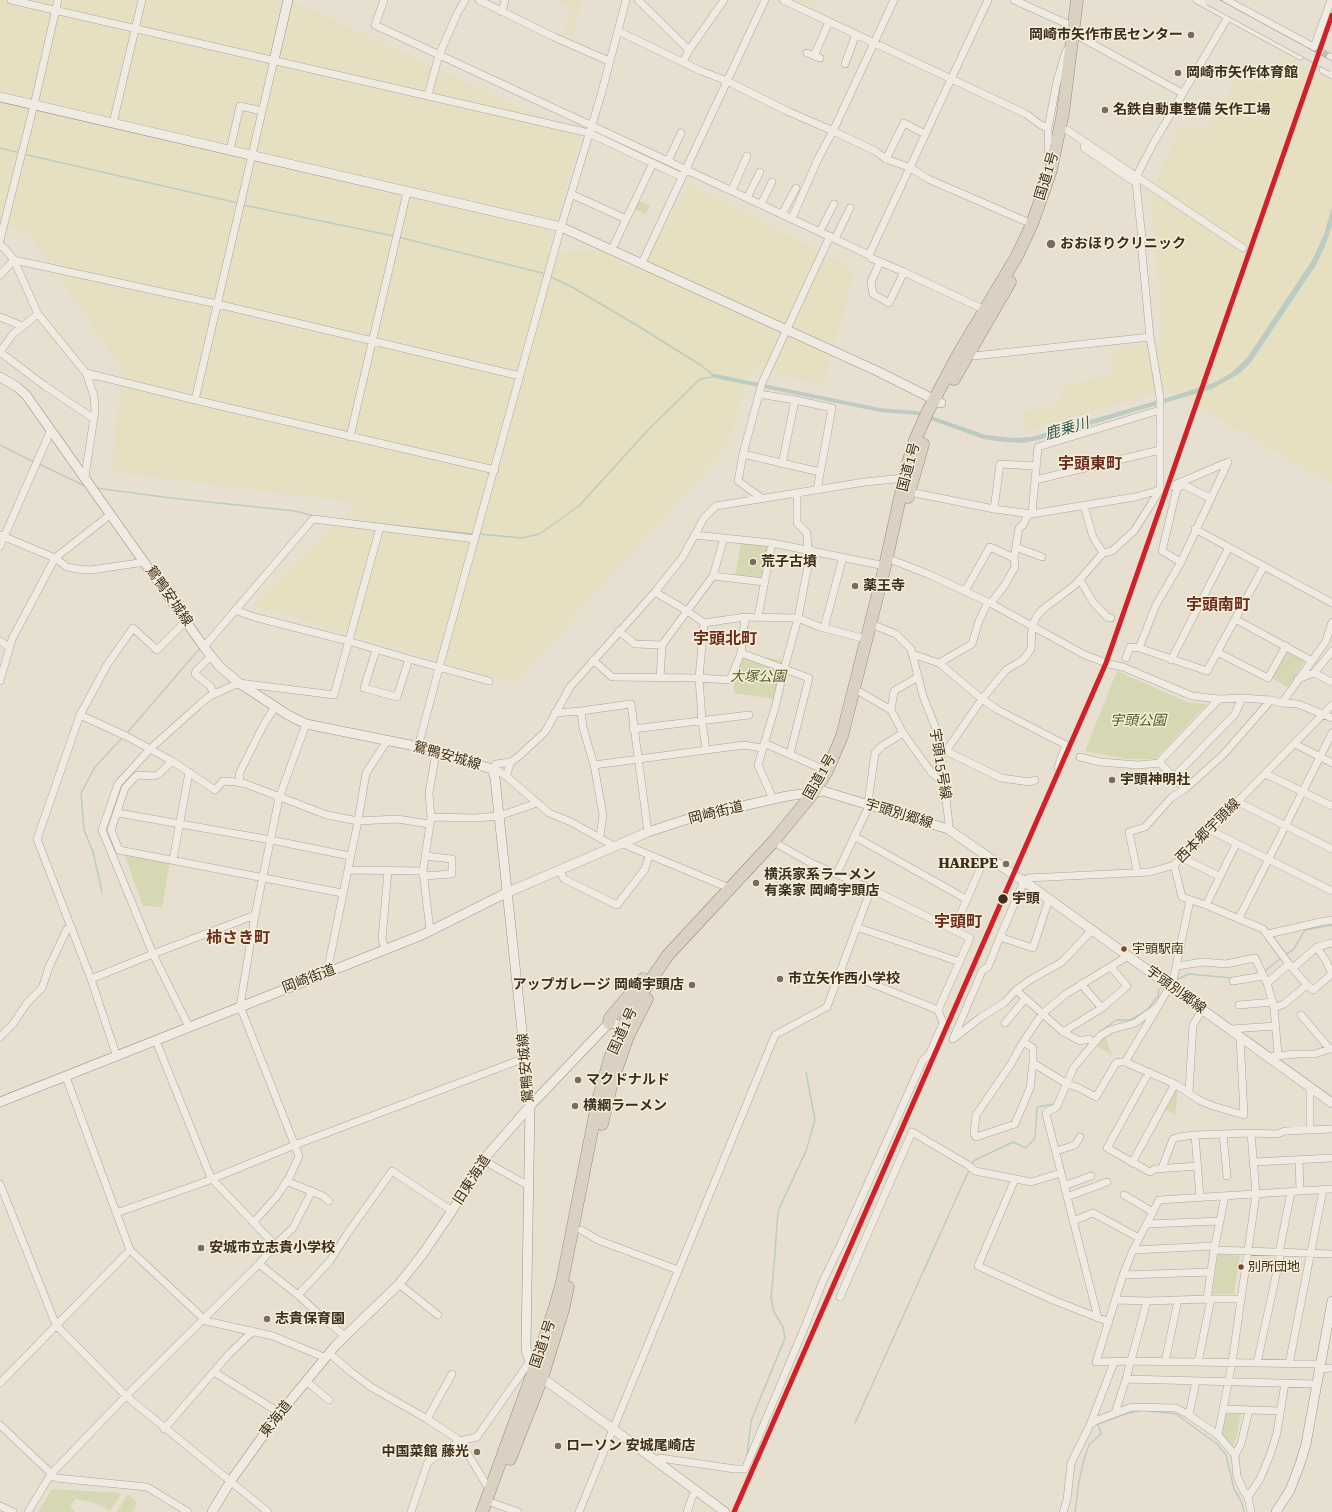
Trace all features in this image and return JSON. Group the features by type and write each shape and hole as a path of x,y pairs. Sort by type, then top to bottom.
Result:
{"highway":[{"name":"国道1号","path":"938,401 968,354 988,311 1023,259 1038,227 1058,172 1070,114 1075,42 1074,27 1077,0"},
{"name":"国道1号","path":"491,1507 542,1378 563,1310 581,1230 607,1100 627,1028 655,973 673,949 773,842 818,792 836,769 850,733 876,626 904,478 910,454 988,311 1032,224 1051,170 1058,108 1085,0"},
{"name":"国道1号","path":"482,1512 562,1282 598,1100 611,1055 661,974 684,945 803,819 818,792 842,736 866,638 910,492 925,424"},
{"path":"609,1023 610,1018 642,980 655,973"}],"main road":[{"path":"1209,0 1329,63"}],"street":[{"path":"11,0 234,50 589,133 682,177"},
{"path":"0,240 34,105 58,0"},
{"path":"113,123 142,0"},
{"path":"195,400 288,0"},
{"path":"384,0 375,25 820,231 869,255 870,258 988,311"},
{"path":"428,95 440,55 465,0"},
{"path":"479,0 584,51 609,61"},
{"path":"502,12 505,0"},
{"path":"418,747 561,227 572,194 626,0"},
{"path":"638,0 689,50"},
{"path":"682,62 724,0"},
{"path":"642,263 765,0"},
{"path":"783,0 1026,114 1041,125 1048,128"},
{"path":"792,218 818,159 833,131 894,0"},
{"path":"869,255 988,0"},
{"path":"1014,0 1074,27"},
{"path":"1197,0 1300,56 1307,43"},
{"path":"1226,0 1314,47 1331,0"},
{"path":"1035,780 1030,782 1001,778 943,751 1006,670 1023,660 1032,649 1032,626 1037,616 1042,610 1075,585 1103,553 1112,551 1134,531 1160,490 1160,397 1150,337 1137,180 1153,144 1228,17"},
{"path":"813,56 829,22"},
{"path":"618,31 875,151 886,159 910,168 928,179 1032,224"},
{"path":"845,64 856,34"},
{"path":"1075,42 1182,93"},
{"path":"1329,63 1332,75"},
{"path":"0,97 561,227 612,249 938,401"},
{"path":"230,150 240,106 262,111"},
{"path":"1051,170 1049,162 1048,128 1058,108"},
{"path":"886,159 904,123 925,134"},
{"path":"1067,130 1086,142 1084,148 1243,248"},
{"path":"668,161 681,132"},
{"path":"732,190 748,156"},
{"path":"612,249 653,163"},
{"path":"747,198 760,172"},
{"path":"761,204 772,182"},
{"path":"782,214 796,188"},
{"path":"350,437 408,192"},
{"path":"572,194 626,219"},
{"path":"820,231 834,204"},
{"path":"763,499 738,481 743,454 761,389 786,330 832,237 850,208"},
{"path":"0,246 6,250 14,260 38,314 86,373 94,396 95,410 85,477"},
{"path":"14,260 217,304 520,376"},
{"path":"0,275 14,260"},
{"path":"880,262 871,282 872,294 889,303 904,272"},
{"path":"38,314 13,334 0,352 45,386 94,419"},
{"path":"0,317 22,326"},
{"path":"968,354 974,356 1150,337"},
{"path":"86,373 350,437 495,470"},
{"name":"鴛鴨安城線","path":"0,377 17,387 26,396 85,477 204,647 219,666 238,682 275,707 306,724 418,747 492,769 495,778 506,893 526,1058 530,1106 526,1346 533,1364 542,1378"},
{"path":"761,389 795,400 832,408 817,490"},
{"path":"782,464 795,400"},
{"path":"939,663 972,644 979,621 990,602 1004,586 1015,567 1014,558 1019,528 1023,525 1030,514 1038,447 1160,410"},
{"path":"0,546 2,536 51,430"},
{"path":"1035,480 1160,450"},
{"path":"743,454 820,472"},
{"path":"1139,648 1156,605 1181,562 1195,529 1228,462 1172,486"},
{"path":"994,509 1000,464 1036,466"},
{"path":"506,776 511,762 545,732 570,687 655,592 682,558 704,518 716,506 865,482 904,478"},
{"path":"1181,562 1162,551 1177,488 1184,485 1210,498"},
{"path":"910,492 994,509 1030,514 1135,497 1160,490"},
{"path":"773,799 758,765 776,704 798,618 809,550 807,533 797,523 797,494"},
{"path":"1084,506 1093,537 1103,553"},
{"path":"0,681 12,639 55,558 111,514"},
{"path":"204,647 313,518 380,527 476,536"},
{"path":"189,1027 153,954 102,830 118,784 150,749 199,705 214,694 238,682 334,695 380,527"},
{"path":"1195,529 1332,603"},
{"path":"694,535 772,543 843,557 889,563 928,574 990,602 1085,654 1109,664 1123,667 1192,696 1219,699 1242,698 1271,700 1282,703 1298,704 1332,718"},
{"path":"2,536 55,558 67,566 77,569 91,570 144,562"},
{"path":"660,677 662,645 713,576 724,538"},
{"path":"758,617 772,543"},
{"path":"965,591 990,547 1014,558"},
{"path":"1171,660 1229,547"},
{"path":"1016,548 1042,557"},
{"path":"824,628 843,557"},
{"path":"1126,658 1130,647 1139,648 1207,671 1264,566"},
{"path":"713,576 764,582"},
{"path":"1080,580 1093,602 1107,617 1111,618"},
{"path":"655,592 704,623 758,617 798,618 824,628 866,638"},
{"path":"235,610 489,681"},
{"path":"593,660 612,678 660,677 730,680 741,653 745,618"},
{"path":"1235,619 1312,661"},
{"path":"117,1057 91,979 37,839 80,715 107,665 133,628 157,650 186,621"},
{"path":"1282,703 1326,641 1332,622"},
{"path":"704,623 699,678 706,750"},
{"path":"876,626 896,634 911,652 939,663 982,699 998,710 1066,745 1058,767"},
{"path":"619,631 635,644 662,645"},
{"path":"0,640 9,647"},
{"path":"1217,652 1268,678 1286,646"},
{"path":"376,650 364,688 397,697 409,659"},
{"path":"1298,680 1314,674 1332,651"},
{"name":"宇頭15号線","path":"911,652 923,696 943,751 944,779 949,824 948,828"},
{"path":"741,653 809,678 790,754"},
{"path":"211,656 196,671 195,674 210,686 214,694"},
{"path":"1314,674 1332,682"},
{"path":"918,677 894,691 891,710 902,734 931,772 938,778 944,779"},
{"path":"860,692 891,710"},
{"path":"1174,777 1235,714 1242,698"},
{"path":"1160,763 1219,699"},
{"path":"1137,871 1129,832 1145,827 1171,798 1185,789 1224,754 1271,700"},
{"path":"555,712 581,711 631,704 633,729 648,832"},
{"name":"西本郷宇頭線","path":"1021,879 1137,871 1150,872 1174,865 1266,774 1332,705"},
{"path":"240,783 239,774 264,724 275,707"},
{"path":"581,711 583,728 594,765 603,815 600,837"},
{"path":"80,715 126,736 172,761 215,790 223,781 246,784 326,816 358,821 430,821 499,816 537,803"},
{"path":"633,729 749,715"},
{"path":"254,1222 277,1196 299,1156 240,1006 255,915 279,798 306,724"},
{"path":"1239,918 1332,733"},
{"path":"836,873 867,810 875,753 882,746 902,734"},
{"path":"327,972 358,821 366,773 387,741"},
{"path":"1295,744 1332,763"},
{"path":"594,765 744,745 763,746 790,754 827,771"},
{"path":"430,930 423,874 430,821 429,793 436,752"},
{"path":"1080,757 1100,762 1138,764 1160,763 1185,789"},
{"path":"172,761 159,774 154,776 136,776 125,788 118,813 111,830 119,850 342,893"},
{"path":"511,762 496,764 492,769 506,776 549,813 618,845 702,876 729,888"},
{"path":"173,860 189,772"},
{"path":"1266,774 1332,806"},
{"name":"岡崎街道","path":"0,1102 117,1057 240,1006 422,935 506,893 648,832 694,817 773,799 818,792"},
{"name":"宇頭別郷線","path":"818,792 867,804 948,828 1050,899 1240,1037"},
{"path":"1238,802 1332,849"},
{"path":"118,813 271,840 350,856"},
{"path":"1210,830 1332,891"},
{"path":"854,836 966,900"},
{"path":"1206,904 1236,844"},
{"path":"655,1460 660,1458 735,1469 745,1468 823,1281 923,1060 929,1055 943,1023 938,1010 970,938 871,889 811,863 779,845"},
{"path":"954,929 986,855"},
{"path":"348,870 452,874 452,859 425,856"},
{"path":"559,870 564,879 617,905 645,869 649,856"},
{"path":"1182,858 1219,876"},
{"path":"1174,865 1182,897 1206,904 1263,929 1307,986 1312,990 1332,974 1317,947"},
{"path":"385,949 382,939 388,871"},
{"path":"1021,879 988,967 982,971 953,1039 980,1018 1005,1002 1016,990 1030,980 1062,962 1092,930"},
{"path":"579,1512 775,1035 827,1006 871,889"},
{"path":"1000,937 1033,948 1050,899"},
{"path":"1125,1062 1173,981 1190,900"},
{"path":"91,979 255,915"},
{"path":"1268,934 1332,920"},
{"path":"856,927 960,962"},
{"path":"0,1037 13,1024 27,1003 42,988 49,967 67,929 72,928"},
{"path":"1234,981 1265,980 1291,966 1317,947 1332,943"},
{"path":"1023,1042 1033,1048 1033,1063 1030,1088 1015,1124 976,1137 974,1133 976,1115 1011,1064 1023,1042 1042,1014 1066,994 1128,956"},
{"path":"1177,966 1204,962 1226,964 1255,958 1265,980 1273,1005 1278,1056"},
{"path":"1063,1032 1102,1008 1127,986 1111,967"},
{"path":"840,971 938,1010"},
{"path":"1081,984 1102,1008"},
{"path":"1239,1005 1284,1004 1307,986"},
{"path":"1016,990 1063,1032 1080,1041 1091,1040 1110,1030 1135,1023 1157,1007"},
{"path":"1005,1023 1025,998"},
{"path":"1189,1092 1193,1025 1202,1010"},
{"path":"1268,1057 1315,1054 1331,1049 1301,1015"},
{"path":"609,1023 627,1028"},
{"name":"旧東海道","path":"328,1356 345,1336 399,1284 422,1255 484,1160 530,1106 609,1023"},
{"path":"1231,1030 1276,1026"},
{"path":"1033,1063 1067,1084 1079,1088 1096,1098 1116,1063 1125,1062 1175,1084 1199,1100 1220,1109 1244,1115 1240,1037"},
{"path":"1240,1037 1332,1103"},
{"path":"156,1040 210,1178 275,1245"},
{"path":"1091,1040 1074,1068 1057,1106 1046,1112 1046,1114 1098,1318"},
{"path":"116,1213 202,1183 210,1178 295,1145 526,1058"},
{"path":"1149,1072 1107,1148 1150,1172 1155,1169 1162,1168 1198,1166"},
{"path":"66,1077 130,1250 203,1320 253,1331 290,1342 328,1356 371,1387 427,1419 460,1441 486,1484 491,1488"},
{"path":"1132,1163 1175,1084"},
{"path":"1310,1087 1310,1130"},
{"path":"1162,1168 1173,1139 1195,1135 1251,1133 1276,1134 1285,1131 1332,1129"},
{"path":"840,1297 912,1132 976,1171 1031,1182 1061,1173"},
{"path":"1218,1435 1232,1363 1256,1194 1251,1133"},
{"path":"1223,1134 1227,1176"},
{"path":"1195,1135 1200,1197"},
{"path":"1056,1151 1075,1145 1080,1138"},
{"path":"1254,1162 1332,1158"},
{"path":"484,1160 529,1186"},
{"path":"1298,1160 1300,1191"},
{"path":"298,1295 330,1261 347,1234 392,1171 452,1211"},
{"path":"1064,1186 1091,1176"},
{"path":"1015,1179 978,1266 1053,1300 1109,1322"},
{"path":"286,1182 312,1191 323,1196 329,1201"},
{"path":"1067,1197 1107,1182"},
{"path":"0,1184 56,1325 126,1396 164,1429 268,1512"},
{"path":"1332,1189 1159,1200 1133,1250 1123,1275 1096,1362 1131,1361 1257,1363 1332,1368"},
{"path":"1289,1364 1323,1190"},
{"path":"28,1512 51,1474 126,1396 259,1264 275,1245 293,1228 312,1191"},
{"path":"1257,1363 1291,1192"},
{"path":"1124,1195 1153,1212"},
{"path":"1198,1362 1209,1299 1214,1248 1225,1196"},
{"path":"1073,1221 1093,1213 1139,1238"},
{"path":"1147,1224 1220,1221"},
{"path":"581,1230 598,1240 678,1270"},
{"path":"1133,1250 1214,1248 1248,1252 1332,1254"},
{"path":"0,1383 130,1250"},
{"path":"259,1264 298,1295 345,1336"},
{"path":"1123,1275 1211,1272"},
{"path":"399,1284 438,1315"},
{"path":"1115,1300 1147,1301 1241,1299"},
{"path":"1165,1362 1178,1300"},
{"path":"1115,1413 1126,1379 1147,1301"},
{"path":"1276,1512 1290,1490 1300,1464 1307,1438 1332,1302"},
{"path":"164,1429 214,1372 253,1331"},
{"name":"東海道","path":"230,1482 280,1413 328,1356"},
{"path":"1062,1512 1067,1500 1071,1463 1090,1425 1114,1362"},
{"path":"411,1512 428,1462 460,1441 477,1437 533,1364"},
{"path":"214,1372 280,1413"},
{"path":"427,1419 452,1374"},
{"path":"542,1378 613,1428 724,1512"},
{"path":"1126,1379 1316,1384"},
{"path":"306,1381 329,1400"},
{"path":"1189,1415 1196,1381"},
{"path":"1248,1496 1260,1479 1270,1455 1277,1433 1285,1383"},
{"path":"1090,1425 1095,1421 1132,1406 1176,1408 1218,1435 1235,1455 1238,1476 1243,1490 1248,1496 1252,1512"},
{"path":"1224,1409 1280,1411"},
{"path":"1235,1455 1241,1444 1249,1410"},
{"path":"0,1425 56,1478 147,1487 188,1512"},
{"path":"212,1512 230,1482"},
{"path":"687,1512 696,1491"},
{"path":"0,1506 13,1512"},
{"path":"491,1507 518,1512"}],"shaded area":[{"path":"0,0 291,0 581,136 547,253 599,250 639,271 688,183 855,270 823,385 751,368 726,448 515,683 253,605 357,503 112,472 121,367 28,233 0,223"},
{"path":"558,0 583,0 572,38 563,35 570,8 557,2"},
{"path":"795,0 819,0 815,8"},
{"path":"1286,56 1332,80 1332,484 1168,390 1026,431 1021,412 1061,405 1062,385 1110,376 1113,349 1162,341 1151,193 1181,125 1205,130 1241,72 1266,87"}],"green space":[{"path":"637,200 650,206 645,214 634,209"},
{"path":"741,543 770,545 762,580 735,576"},
{"path":"1287,652 1305,661 1288,688 1272,678"},
{"name":"大塚公園","path":"745,653 785,661 774,699 734,693 734,681"},
{"name":"宇頭公園","path":"1117,671 1187,702 1207,704 1155,759 1127,759 1085,751"},
{"path":"124,853 170,861 162,907 143,906"},
{"path":"1105,1036 1112,1055 1095,1045"},
{"path":"1176,1090 1178,1091 1175,1115 1164,1109"},
{"path":"1218,1254 1240,1256 1234,1294 1212,1294"},
{"path":"1225,1414 1241,1414 1233,1448 1219,1436"},
{"path":"52,1489 121,1493 110,1511 95,1503 75,1499 70,1507 75,1512 38,1512"},
{"path":"128,1494 137,1503 132,1512 117,1512"}],"water":[{"name":"鹿乗川","path":"1332,207 1332,226 1316,265 1251,362 1240,373 1212,389 1042,439 1023,443 983,439 917,415 880,412 715,378 711,375 715,374 880,408 917,411 986,435 1013,438 1031,437 1173,396 1216,382 1231,373 1247,358 1313,259 1324,234"}],"waterway":[{"path":"0,148 20,153"},
{"path":"23,154 238,203"},
{"path":"243,205 394,236"},
{"path":"398,237 546,274"},
{"path":"549,276 572,287 638,326 702,366 713,375"},
{"path":"479,534 522,538 539,534 548,528 579,506 648,430 700,379 713,377"},
{"path":"0,445 34,462"},
{"path":"39,464 85,486"},
{"path":"96,488 171,498 295,511 314,516"},
{"path":"372,523 473,534"},
{"path":"127,733 200,648"},
{"path":"102,892 93,852 84,830 81,793 95,767 123,737"},
{"path":"1285,955 1293,950 1305,930 1332,925"},
{"path":"1265,971 1282,957"},
{"path":"1176,980 1189,974 1232,978"},
{"path":"1100,1032 1116,1020 1130,1020 1141,1014 1149,1008 1158,997 1159,989 1163,986"},
{"path":"1084,1050 1089,1043"},
{"path":"747,1455 751,1421 785,1338 783,1327 774,1312 771,1298 778,1211 806,1151 815,1120 806,1072"},
{"path":"972,1165 973,1161 1013,1142 1026,1148 1035,1138 1037,1107 1055,1104"},
{"path":"855,1423 969,1170"},
{"path":"1075,1512 1084,1459 1089,1445 1101,1434 1098,1424 1125,1414 1142,1410"},
{"path":"1150,1411 1176,1414 1217,1444 1226,1455 1234,1489 1241,1501 1244,1512"}],"tunnel":[{"path":"1314,47 1330,57"}],"transit line":[{"path":"734,1512 1106,663 1332,15"}],"place":[{"name":"岡崎市矢作市民センター","path":"1191,35"},
{"name":"岡崎市矢作体育館","path":"1178,73"},
{"name":"名鉄自動車整備 矢作工場","path":"1105,110"},
{"name":"おおほりクリニック","path":"1051,244"},
{"name":"荒子古墳","path":"753,562"},
{"name":"薬王寺","path":"855,586"},
{"name":"宇頭神明社","path":"1112,780"},
{"name":"HAREPE","path":"1006,864"},
{"name":"横浜家系ラーメン 有楽家 岡崎宇頭店","path":"756,883"},
{"name":"宇頭","path":"1003,899"},
{"name":"宇頭駅南","path":"1124,949"},
{"name":"市立矢作西小学校","path":"780,979"},
{"name":"アップガレージ 岡崎宇頭店","path":"692,985"},
{"name":"マクドナルド","path":"578,1080"},
{"name":"横綱ラーメン","path":"575,1106"},
{"name":"安城市立志貴小学校","path":"201,1248"},
{"name":"別所団地","path":"1241,1267"},
{"name":"志貴保育園","path":"267,1319"},
{"name":"ローソン 安城尾崎店","path":"558,1446"},
{"name":"中国菜館 藤光","path":"477,1452"}],"district":[{"name":"宇頭東町","path":"1090,464"},
{"name":"宇頭南町","path":"1218,605"},
{"name":"宇頭北町","path":"725,639"},
{"name":"宇頭町","path":"958,922"},
{"name":"柿さき町","path":"238,938"}]}
